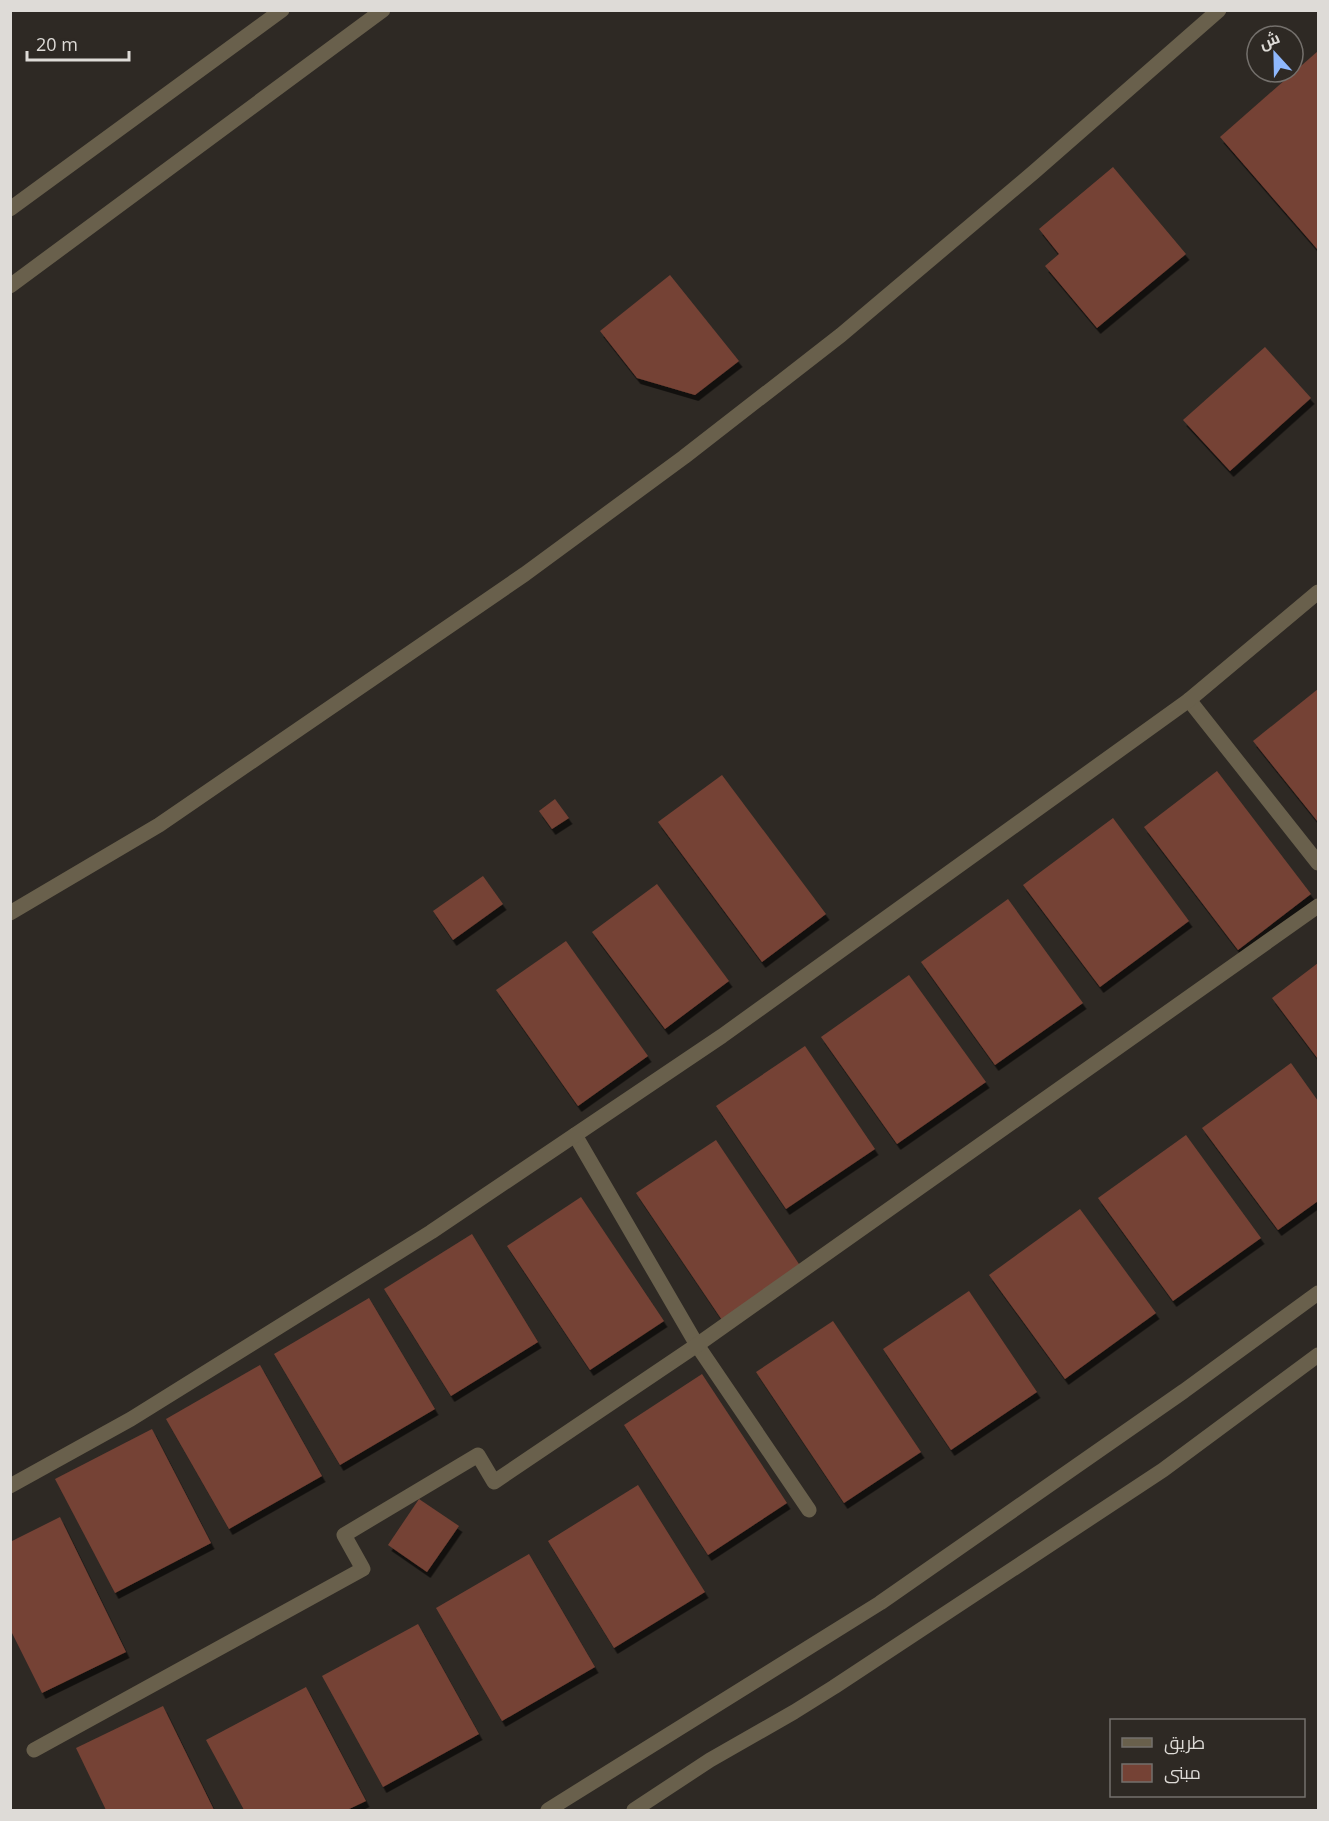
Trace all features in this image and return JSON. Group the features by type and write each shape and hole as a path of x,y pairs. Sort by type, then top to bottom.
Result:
{"street":[{"path":"10,210 282,10"},
{"path":"10,286 383,10"},
{"path":"10,913 159,825 525,574 684,457 849,328 1026,179 1219,10"},
{"path":"10,1486 141,1412 431,1232 723,1036 1189,700 1318,592"},
{"path":"1189,700 1318,863"},
{"path":"34,1750 363,1569 344,1535 478,1455 494,1482 697,1346 1318,906"},
{"path":"575,1135 697,1346 809,1510"},
{"path":"548,1810 880,1603 1184,1391 1318,1293"},
{"path":"634,1810 710,1760 834,1687 1143,1483 1318,1355"}],"building":[{"path":"1318,51 1318,250 1220,137 1280,84 1305,84 1305,62"},
{"path":"1113,167 1186,254 1097,328 1045,266 1059,254 1039,229"},
{"path":"670,275 739,361 695,395 637,378 600,331"},
{"path":"1265,347 1311,398 1230,471 1183,420"},
{"path":"1318,689 1318,822 1253,741"},
{"path":"1217,771 1311,894 1238,950 1144,827"},
{"path":"722,775 826,914 762,962 658,822"},
{"path":"555,799 569,818 552,829 539,811"},
{"path":"1113,818 1189,921 1100,987 1023,885"},
{"path":"483,876 503,904 453,940 433,911"},
{"path":"657,884 729,981 665,1029 592,932"},
{"path":"1008,899 1083,1003 995,1065 921,962"},
{"path":"566,941 648,1056 578,1106 496,990"},
{"path":"1318,963 1318,1059 1272,998"},
{"path":"909,975 986,1082 897,1144 821,1037"},
{"path":"805,1046 875,1149 786,1209 716,1106"},
{"path":"1291,1063 1318,1101 1318,1201 1278,1230 1202,1128"},
{"path":"1186,1135 1261,1238 1173,1301 1098,1198"},
{"path":"716,1140 801,1267 722,1320 636,1193"},
{"path":"581,1197 664,1321 590,1370 507,1246"},
{"path":"1080,1209 1156,1313 1065,1379 989,1275"},
{"path":"472,1234 538,1342 451,1396 384,1289"},
{"path":"969,1291 1037,1392 951,1450 883,1349"},
{"path":"369,1298 435,1409 340,1465 274,1354"},
{"path":"833,1321 921,1452 844,1503 756,1372"},
{"path":"260,1365 322,1476 229,1529 166,1419"},
{"path":"702,1374 787,1503 708,1555 624,1425"},
{"path":"152,1429 211,1543 115,1593 55,1479"},
{"path":"638,1485 705,1592 614,1648 548,1541"},
{"path":"419,1499 459,1526 427,1572 388,1545"},
{"path":"60,1517 126,1652 42,1693 10,1629 10,1542"},
{"path":"529,1554 595,1667 502,1721 436,1608"},
{"path":"418,1624 479,1734 383,1787 322,1676"},
{"path":"306,1687 366,1801 347,1810 244,1810 206,1740"},
{"path":"163,1706 214,1810 106,1810 76,1748"}]}
